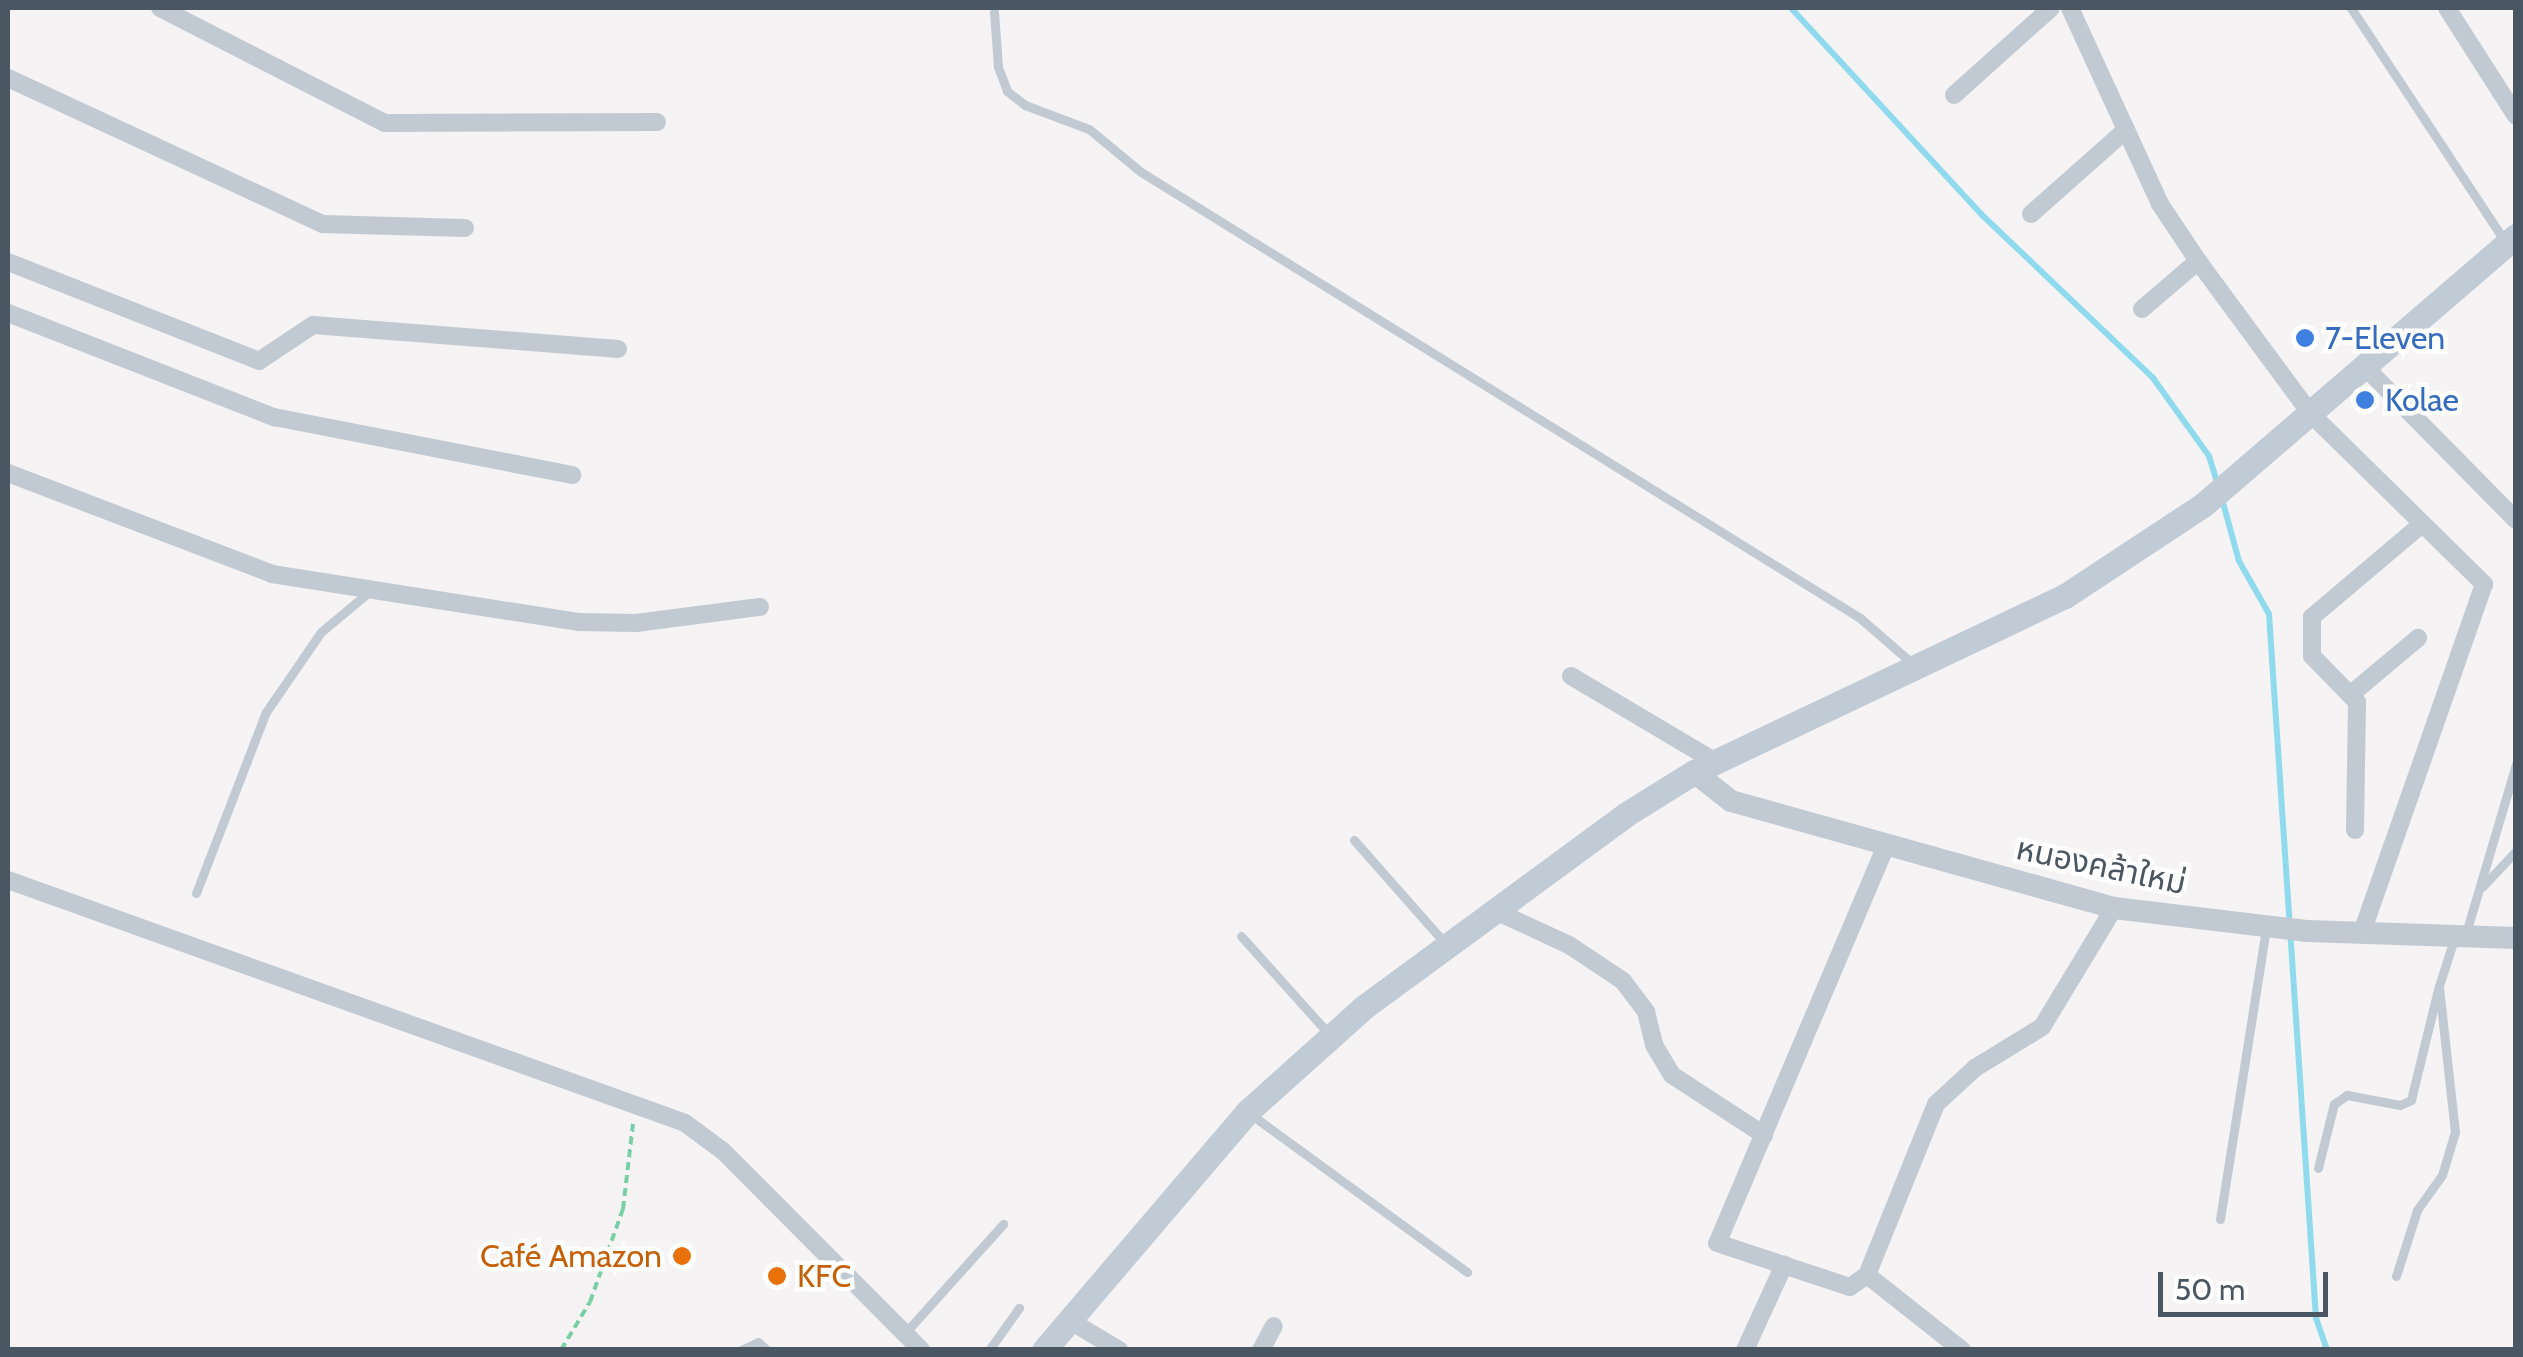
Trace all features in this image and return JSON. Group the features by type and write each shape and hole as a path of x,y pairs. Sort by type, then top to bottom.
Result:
{"main road":[{"path":"1044,1350 1247,1112 1331,1036 1500,913 1624,815 1705,767 2065,596 2202,504 2510,239"}],"street":[{"path":"160,8 385,123 656,122"},
{"path":"1954,95 2051,8"},
{"path":"2070,8 2160,204 2198,261 2311,414 2484,584 2362,932"},
{"path":"2447,8 2516,116"},
{"path":"8,78 323,224 466,228"},
{"path":"2031,214 2126,130"},
{"path":"2142,309 2198,261"},
{"path":"8,262 259,361 312,324 618,349"},
{"path":"8,312 274,417 572,475"},
{"path":"2364,366 2516,520"},
{"path":"8,472 272,574 578,622 636,623 760,607"},
{"path":"2355,830 2358,702 2312,656 2312,617 2422,526"},
{"path":"2350,695 2418,638"},
{"path":"1571,676 1705,767"},
{"name":"หนองคล้าใหม่","path":"1705,767 1731,801 1885,848 2114,908 2307,931 2516,938"},
{"path":"1885,848 1717,1244 1850,1287 1867,1275 1936,1104 1974,1068 2042,1027 2114,908"},
{"path":"8,880 684,1123 723,1151 922,1350"},
{"path":"1500,913 1569,946 1623,981 1646,1012 1654,1045 1672,1075 1764,1135"},
{"path":"1745,1350 1784,1264"},
{"path":"1867,1275 1962,1350"},
{"path":"1068,1320 1119,1350"},
{"path":"1261,1350 1274,1326"}],"lane":[{"path":"2351,8 2510,239"},
{"path":"994,12 998,67 1007,91 1024,106 1089,129 1140,172 1860,618 1915,666"},
{"path":"196,893 266,712 320,632 372,590"},
{"path":"2318,1168 2334,1104 2347,1095 2400,1105 2411,1100 2426,1016 2480,889 2516,764"},
{"path":"1354,840 1450,948"},
{"path":"2480,889 2516,851"},
{"path":"2220,1219 2270,928"},
{"path":"1240,936 1331,1036"},
{"path":"2396,1276 2417,1210 2442,1175 2454,1132 2439,986"},
{"path":"1247,1112 1466,1272"},
{"path":"905,1333 1003,1224"},
{"path":"989,1350 1019,1308"},
{"path":"741,1350 758,1342 767,1350"}],"path":[{"path":"561,1350 590,1302 623,1209 629,1137 640,1105"}],"waterway":[{"path":"1791,8 1981,214 2153,378 2209,456 2217,483"},
{"path":"2222,499 2239,561 2269,614 2316,1318 2327,1350"}],"place":[{"name":"7-Eleven","path":"2305,338"},
{"name":"Kolae","path":"2365,400"},
{"name":"Café Amazon","path":"682,1256"},
{"name":"KFC","path":"777,1276"}]}
